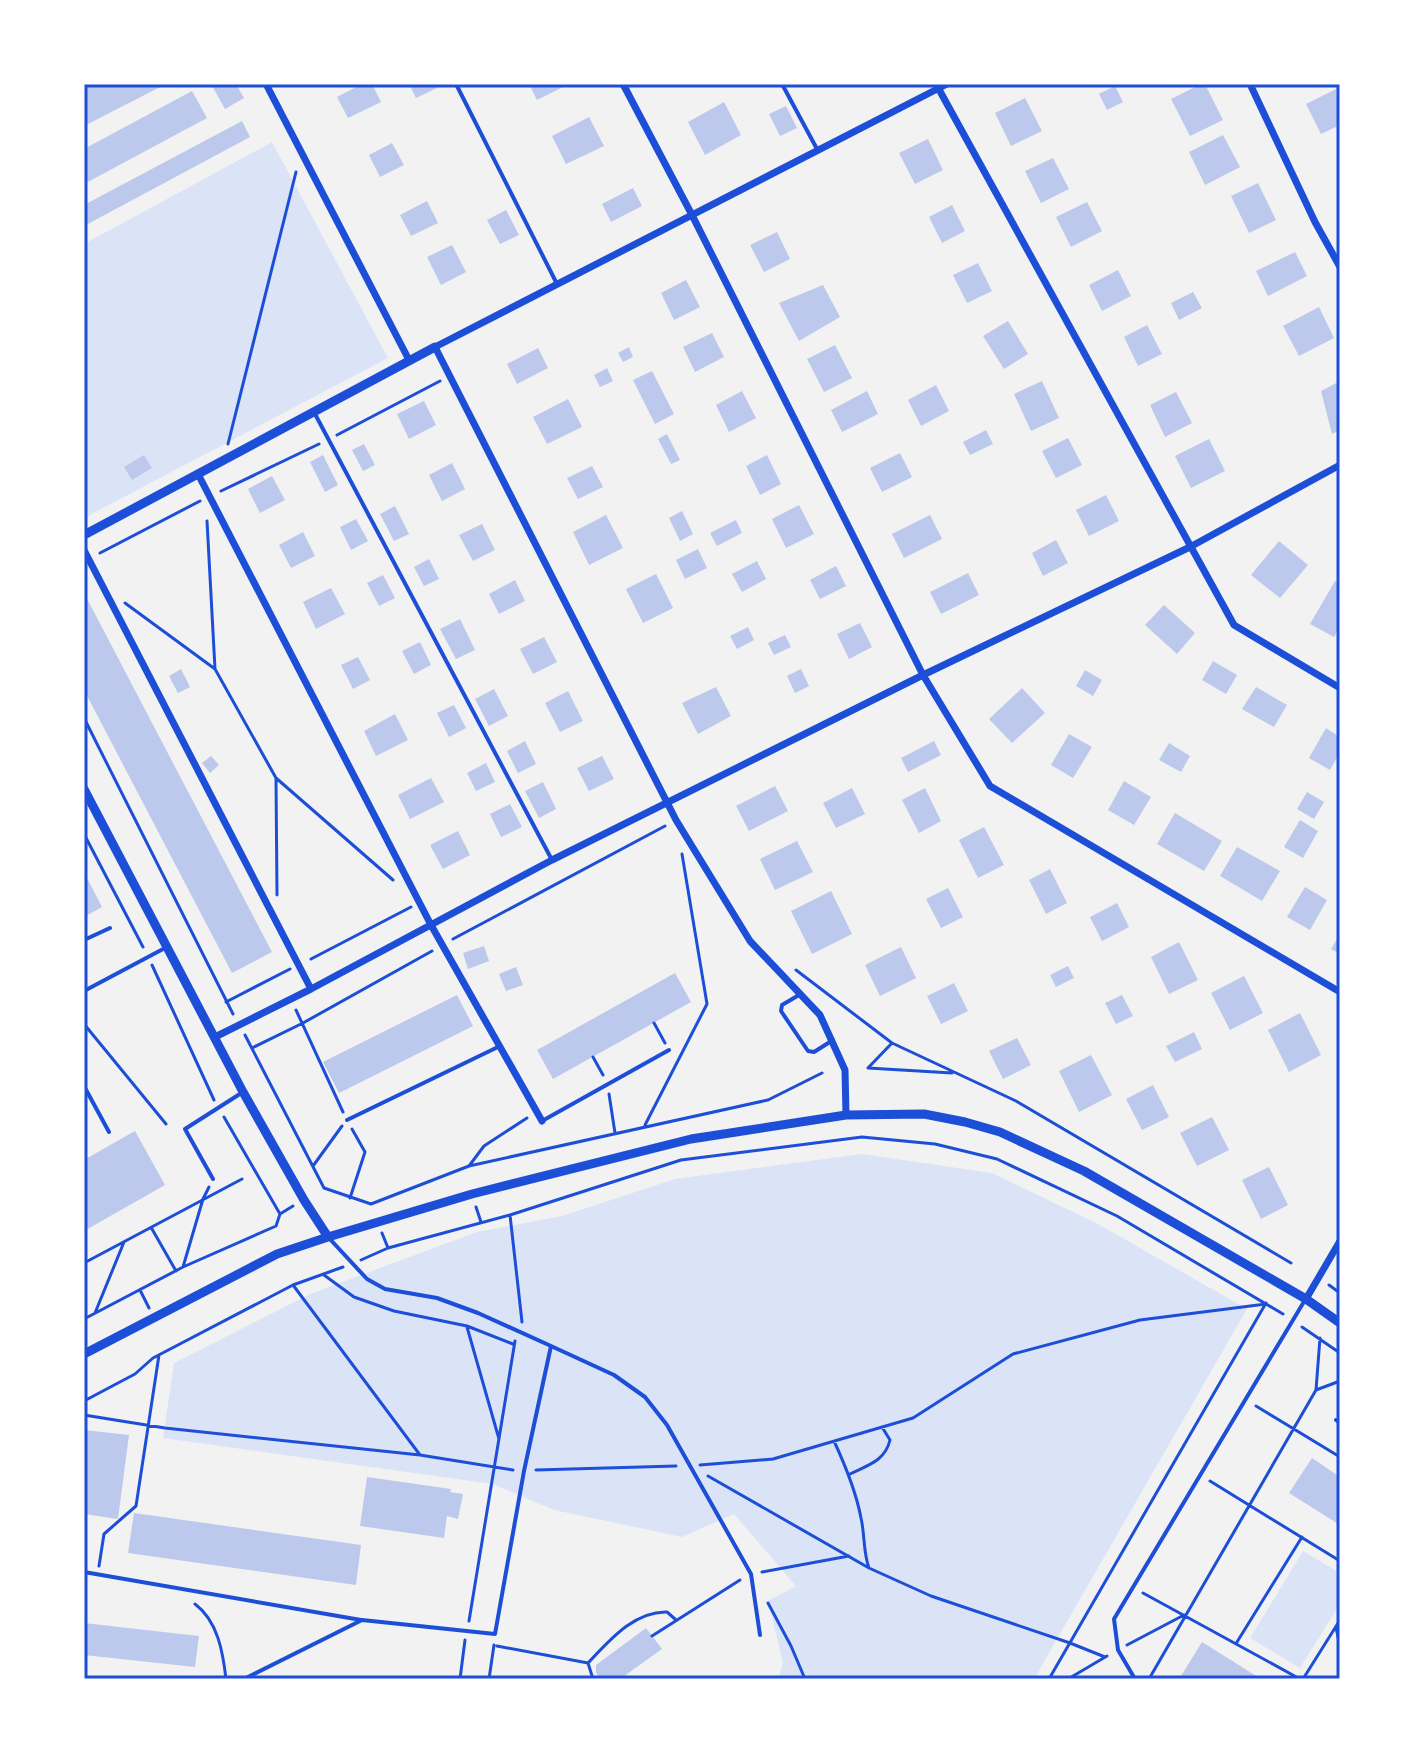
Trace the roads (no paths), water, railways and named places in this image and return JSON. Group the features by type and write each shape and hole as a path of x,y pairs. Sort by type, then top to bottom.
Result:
{"street":[{"path":"266,84 409,360"},
{"path":"623,84 923,675 990,786 1340,992"},
{"path":"84,535 409,360 937,86 947,84"},
{"path":"1250,84 1315,222 1340,267"},
{"path":"937,86 1234,625 1340,688"},
{"path":"435,347 676,820 750,941 820,1015 845,1070 846,1115"},
{"path":"215,1037 552,860 923,675 1190,547 1340,465"},
{"path":"198,474 419,903 542,1121"},
{"path":"84,550 311,989"},
{"path":"84,789 243,1092 328,1237"},
{"path":"84,1354 277,1254 328,1237 472,1194 691,1139 846,1115 924,1114 1000,1132 1084,1171 1306,1299 1340,1323"},
{"path":"1306,1299 1340,1241"}],"lane":[{"path":"456,84 557,284"},
{"path":"782,84 818,150"},
{"path":"314,412 552,860"},
{"path":"84,940 110,928"},
{"path":"84,991 167,947"},
{"path":"801,994 782,1005 781,1011 808,1051 814,1052 833,1040"},
{"path":"347,1120 500,1046"},
{"path":"542,1121 669,1050"},
{"path":"84,1086 109,1132"},
{"path":"213,1179 185,1129 243,1092"},
{"path":"328,1237 367,1279 385,1289 437,1298 520,1331 614,1375 645,1397 667,1425 751,1574 760,1635"},
{"path":"1135,1679 1118,1650 1114,1619 1306,1299"},
{"path":"84,1572 362,1620 495,1634 524,1471 551,1346"},
{"path":"246,1679 362,1620"}]}
